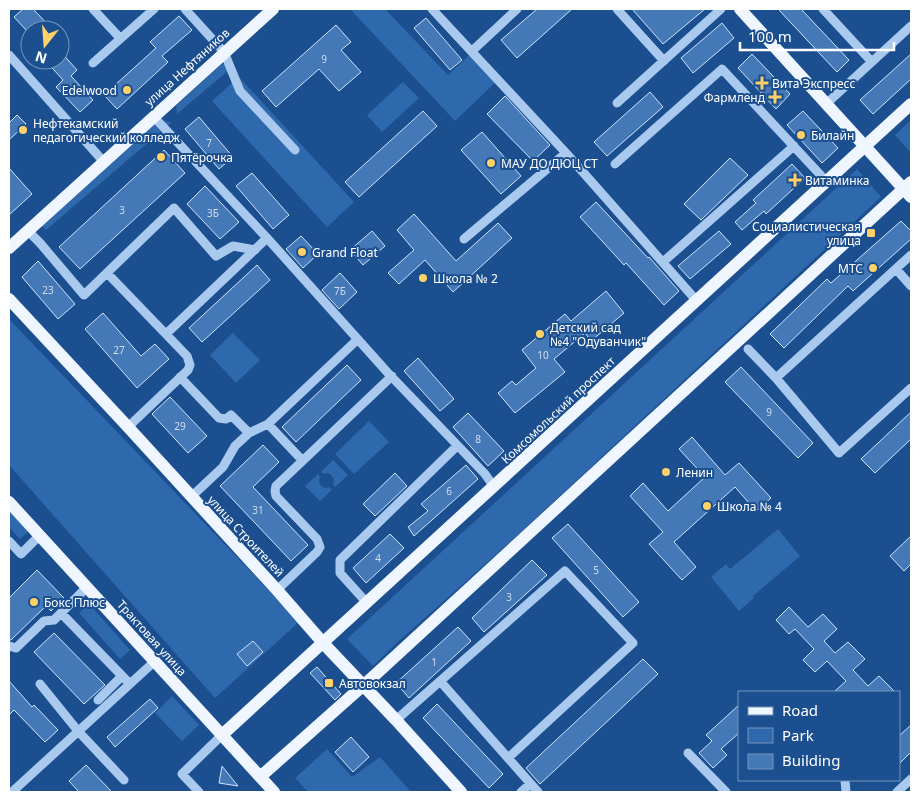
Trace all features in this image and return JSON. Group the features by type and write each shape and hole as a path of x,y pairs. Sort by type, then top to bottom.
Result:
{"main road":[{"name":"улица Нефтяников","path":"9,248 153,116 274,9"},
{"path":"260,777 909,189 826,104 740,9"},
{"name":"Комсомольский проспект","path":"222,735 324,644 911,104"},
{"name":"улица Строителей","path":"9,300 128,427 461,792"},
{"name":"Трактовая улица","path":"9,502 274,792"}],"lane":[{"path":"93,9 120,38"},
{"path":"93,63 154,9"},
{"path":"185,9 224,52 231,65 240,91 295,150"},
{"path":"432,9 566,153 696,300"},
{"path":"472,51 517,9"},
{"path":"617,9 664,61"},
{"path":"617,103 721,9"},
{"path":"823,9 872,62"},
{"path":"826,104 911,26"},
{"path":"9,55 103,162"},
{"path":"615,164 722,69 827,182"},
{"path":"153,116 268,238 392,376 485,474 494,487"},
{"path":"663,262 794,146"},
{"path":"464,239 566,153"},
{"path":"28,231 84,296 174,208 216,256 233,246 255,250"},
{"path":"166,334 268,238"},
{"path":"776,378 911,255"},
{"path":"896,269 911,286"},
{"path":"107,273 187,356 189,361 188,370 128,427"},
{"path":"191,497 223,467 233,448 248,433 268,424 358,339"},
{"path":"748,349 776,378 839,453 911,388"},
{"path":"277,590 320,547 317,539 276,496 277,484 392,376"},
{"path":"180,377 219,418 226,419 231,415 248,433"},
{"path":"268,424 302,460"},
{"path":"367,603 340,573 338,564 340,560 458,446"},
{"path":"9,541 21,554 40,535"},
{"path":"396,720 565,571 633,643 508,758"},
{"path":"9,646 16,648 44,621 54,620 87,587"},
{"path":"61,613 130,684"},
{"path":"12,792 155,661"},
{"path":"98,700 122,676"},
{"path":"440,681 538,792"},
{"path":"40,684 78,731 124,780"},
{"path":"199,792 182,774 222,735"},
{"path":"688,753 726,792"},
{"path":"897,792 911,779"},
{"path":"521,792 530,784"}],"green space":[{"path":"350,9 385,9 448,75 473,52 499,79 455,121"},
{"path":"223,63 229,70 177,114 176,106"},
{"path":"239,77 354,202 327,227 212,101"},
{"path":"403,82 419,98 382,132 367,115"},
{"path":"155,120 172,122 46,230 40,224"},
{"path":"911,120 911,153 895,135"},
{"path":"857,169 881,197 520,533 373,666 347,639"},
{"path":"9,319 299,622 215,698 9,465"},
{"path":"233,333 260,360 236,383 210,355"},
{"path":"369,421 389,442 354,474 335,454"},
{"path":"333,460 348,475 335,487 332,475 321,472"},
{"path":"318,474 321,485 325,488 330,487 332,490 320,501 305,486"},
{"path":"9,495 33,521 33,527 20,539 9,527"},
{"path":"778,529 800,556 753,596 754,598 739,611 711,577 726,564 730,569"},
{"path":"89,604 130,650 120,659 79,613"},
{"path":"172,696 199,725 182,741 155,713"},
{"path":"327,749 352,777 380,757 411,792 308,792 295,778"}],"building":[{"path":"23,9 33,9 43,20 20,20 20,24 14,17"},
{"path":"537,9 572,9 517,58 501,40"},
{"path":"632,9 705,9 663,44"},
{"path":"778,9 801,9 849,60 837,72"},
{"path":"179,16 192,30 162,56 168,62 117,109 104,95 156,48 150,42"},
{"path":"426,18 462,60 450,70 414,28"},
{"path":"722,23 734,38 693,73 681,58"},
{"path":"336,25 351,42 341,50 361,72 339,91 319,69 276,107 262,91"},
{"path":"752,54 790,94 776,109 738,68"},
{"path":"911,54 911,79 873,114 860,100"},
{"path":"70,62 77,70 71,76 93,100 80,112 56,87 63,80 54,70 70,70"},
{"name":"МАУ ДО ДЮЦ СТ","path":"650,92 663,107 607,156 594,142"},
{"path":"505,96 550,145 533,161 487,114"},
{"path":"423,111 437,126 359,197 345,182"},
{"path":"803,111 838,148 822,163 787,125"},
{"path":"17,115 26,124 9,140 9,123"},
{"path":"199,117 233,157 219,169 185,129"},
{"name":"МАУ ДО ДЮЦ СТ","path":"482,132 521,176 501,194 461,150"},
{"path":"164,150 185,173 80,269 59,247"},
{"path":"730,158 748,175 701,220 684,204"},
{"path":"792,164 805,178 766,214 764,211 742,230 735,222 756,203 753,200"},
{"path":"9,168 32,194 9,215"},
{"path":"252,173 289,215 273,229 236,186"},
{"path":"205,186 239,222 220,239 187,204"},
{"path":"596,202 679,291 664,305 626,263 624,265 580,217"},
{"path":"414,214 456,261 498,223 512,238 453,292 425,260 399,284 388,273 414,250 397,230"},
{"path":"901,221 911,231 911,239 853,291 848,286 784,348 770,334 827,279 831,283"},
{"path":"372,231 385,246 363,265 350,250"},
{"path":"719,231 731,244 690,279 678,266"},
{"path":"301,236 318,254 303,268 286,249"},
{"path":"38,261 75,304 58,319 22,277"},
{"path":"257,265 270,280 202,342 189,328"},
{"path":"340,273 357,292 339,309 322,290"},
{"path":"606,291 624,313 591,341 585,333 554,359 565,372 515,413 498,393 512,381 516,385 536,368 522,350 565,314 571,321"},
{"path":"103,313 141,356 155,344 169,359 137,388 85,329"},
{"path":"418,358 454,399 440,411 404,371"},
{"path":"347,365 361,380 296,442 282,427"},
{"path":"741,367 813,443 798,458 725,382"},
{"path":"170,397 207,436 188,453 152,414"},
{"path":"911,412 911,439 875,473 861,459"},
{"path":"468,413 504,451 488,466 453,427"},
{"path":"692,437 725,475 739,463 771,498 756,511 735,487 674,542 696,567 682,580 649,544 663,532 630,496 643,483 668,511 705,477 679,449"},
{"path":"263,445 279,462 253,487 308,545 291,561 220,486"},
{"path":"466,465 478,479 414,536 408,527 428,511 421,504"},
{"path":"395,473 407,486 375,516 363,504"},
{"path":"568,524 639,602 623,617 552,538"},
{"path":"390,534 404,548 366,583 353,568"},
{"path":"911,536 911,564 904,571 890,556"},
{"path":"532,560 547,575 484,632 472,618"},
{"name":"Бокс Плюс","path":"37,570 64,598 51,611 46,606 9,640 9,598"},
{"path":"789,607 808,627 823,614 837,629 824,641 835,653 848,642 865,659 853,670 868,686 879,676 894,691 835,691 846,681 827,661 815,672 803,660 814,649 795,629 789,634 776,620"},
{"path":"458,627 471,641 409,698 396,683"},
{"path":"54,633 105,685 84,704 34,652"},
{"path":"253,641 263,652 247,666 237,654"},
{"path":"643,659 658,674 540,784 526,768"},
{"path":"317,667 341,694 335,700 310,673"},
{"path":"9,681 32,707 34,705 58,730 45,742 14,710 9,715"},
{"path":"150,699 158,708 115,747 107,737"},
{"path":"437,704 503,774 489,788 423,718"},
{"path":"738,706 738,734 721,749 727,755 713,768 699,753 712,741 706,735"},
{"path":"911,725 911,752 900,763 900,735"},
{"path":"351,737 369,757 353,772 335,752"},
{"path":"86,765 112,792 79,792 69,781"},
{"path":"222,766 238,786 219,783"}],"place":[{"name":"Вита Экспресс","path":"762,83"},
{"name":"Edelwood","path":"127,90"},
{"name":"Фармленд","path":"775,97"},
{"name":"Нефтекамский педагогический колледж","path":"23,130"},
{"name":"Билайн","path":"801,135"},
{"name":"Пятёрочка","path":"161,157"},
{"name":"МАУ ДО ДЮЦ СТ","path":"491,163"},
{"name":"Витаминка","path":"795,180"},
{"name":"Социалистическая улица","path":"871,233"},
{"name":"Grand Float","path":"302,252"},
{"name":"МТС","path":"873,268"},
{"name":"Школа № 2","path":"423,278"},
{"name":"Детский сад №4 \"Одуванчик\"","path":"540,334"},
{"name":"Ленин","path":"666,472"},
{"name":"Школа № 4","path":"707,506"},
{"name":"Бокс Плюс","path":"34,602"},
{"name":"Автовокзал","path":"329,683"}]}
